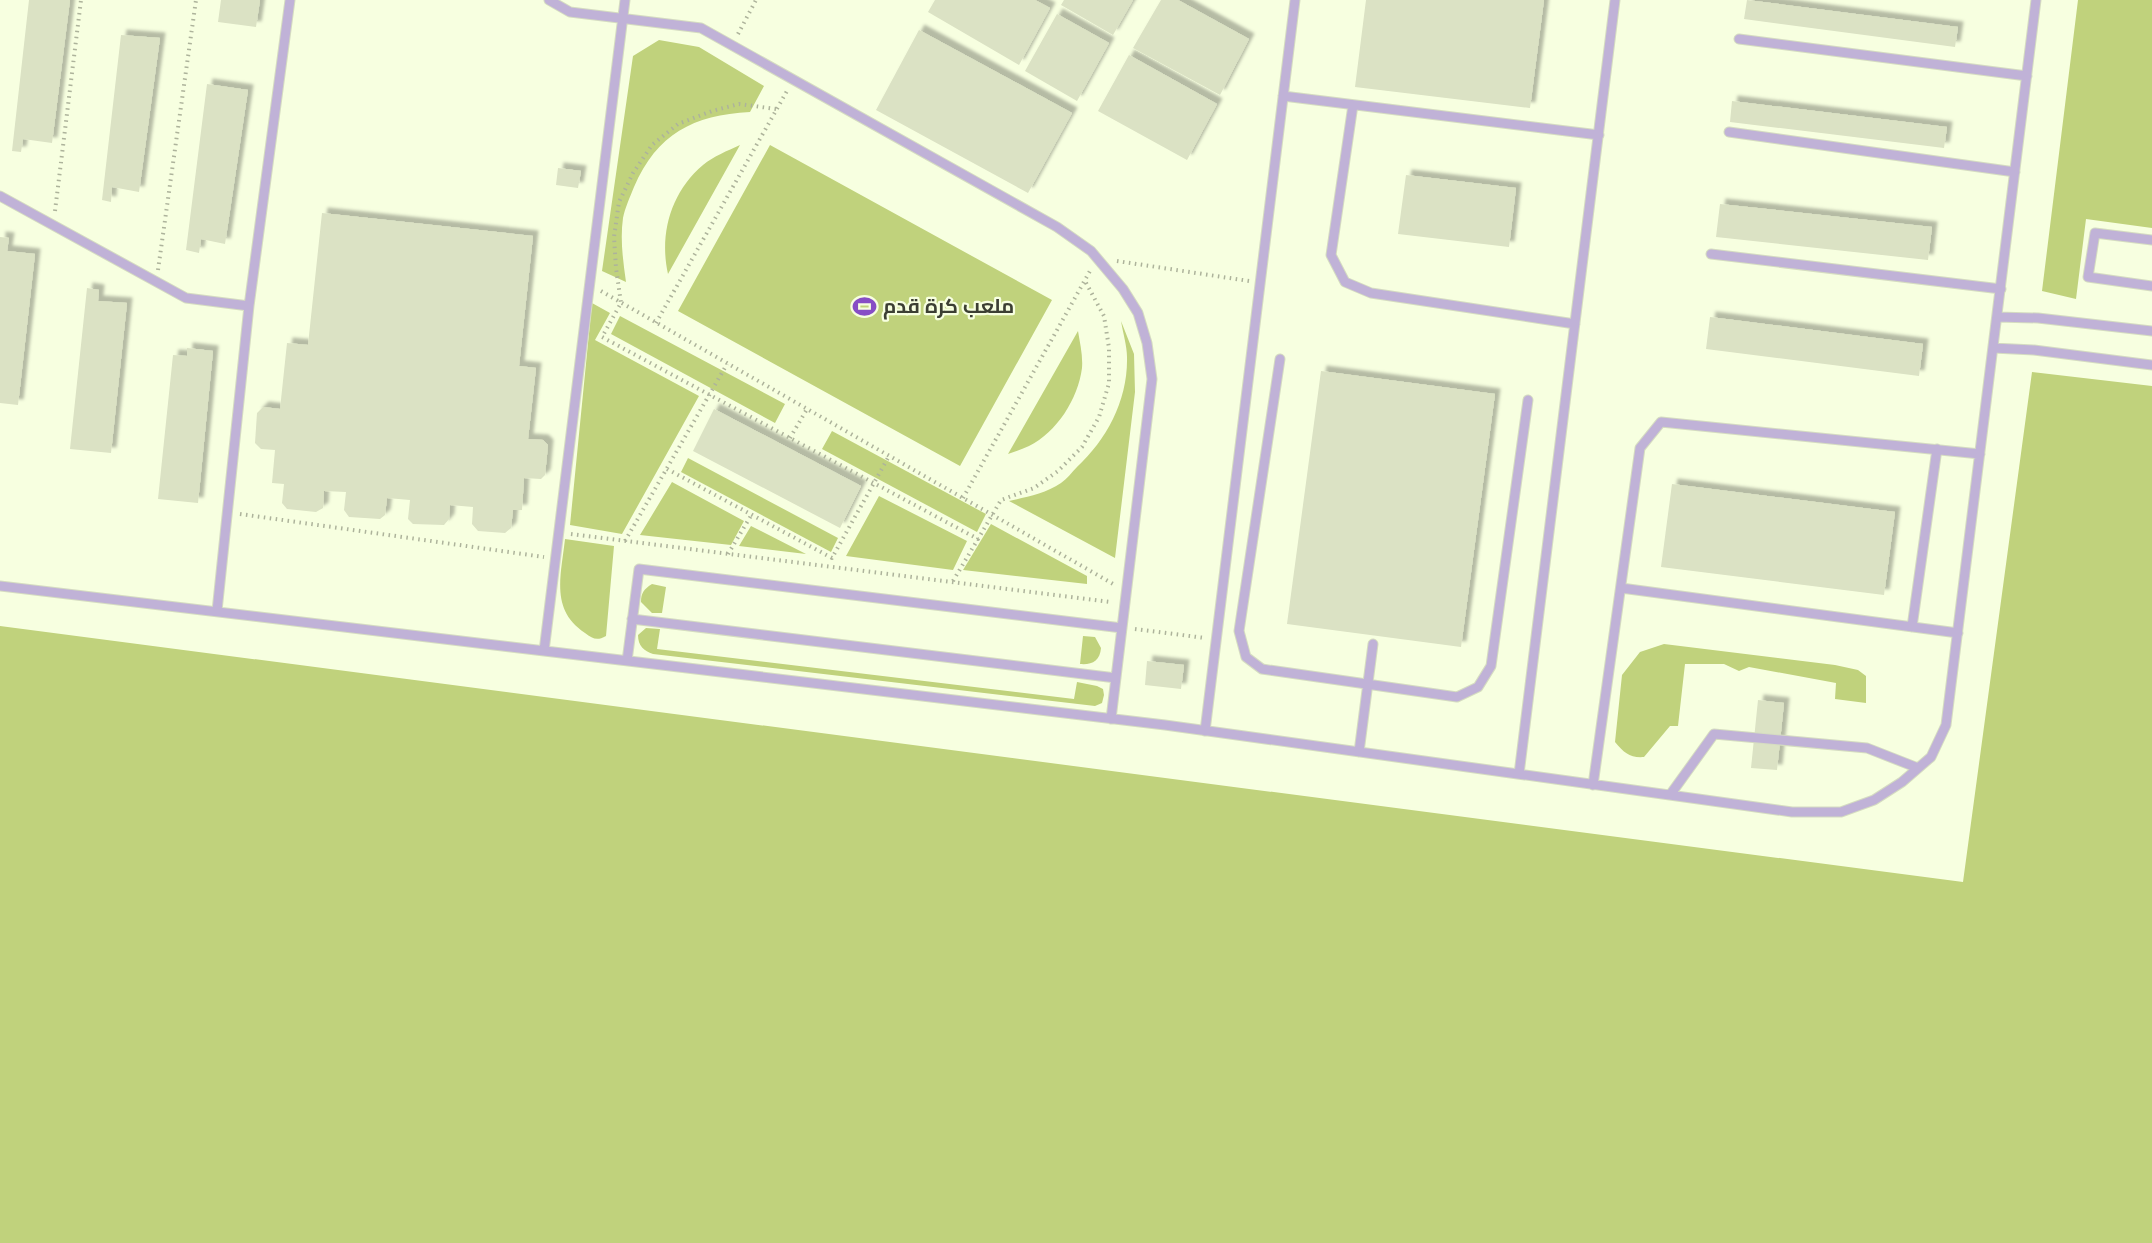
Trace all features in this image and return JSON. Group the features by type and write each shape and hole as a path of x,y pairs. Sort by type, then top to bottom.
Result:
{"lane":[{"path":"217,610 249,306 290,0"},
{"path":"549,0 570,12 701,28 1057,227 1091,251 1123,289 1138,313 1147,343 1152,379 1111,719"},
{"path":"544,651 625,0"},
{"path":"1205,731 1295,0"},
{"path":"1519,774 1615,0"},
{"path":"0,586 217,610 627,662 1111,719 1792,812 1841,812 1874,800 1918,768 1931,757 1946,726 2036,0"},
{"path":"1739,39 2027,76"},
{"path":"1282,96 1599,135"},
{"path":"1353,105 1331,255 1345,282 1371,293 1575,324"},
{"path":"1729,132 2015,172"},
{"path":"0,196 186,298 249,306"},
{"path":"2152,240 2095,233 2088,277 2152,286"},
{"path":"1711,254 2001,289"},
{"path":"1997,317 2038,318 2152,331"},
{"path":"1993,348 2034,350 2152,365"},
{"path":"1280,358 1239,631 1246,657 1262,669 1457,697 1478,687 1491,666 1528,400"},
{"path":"1593,785 1640,448 1661,422 1980,454"},
{"path":"1912,627 1937,449"},
{"path":"627,662 639,569 1122,628"},
{"path":"1621,588 1958,633"},
{"path":"632,619 1116,678"},
{"path":"1359,752 1373,644"},
{"path":"1670,795 1714,734 1867,748 1918,768"}],"path":[{"path":"54,226 81,0"},
{"path":"156,282 196,0"},
{"path":"732,45 756,0"},
{"path":"656,323 793,79"},
{"path":"776,109 739,104 712,111 678,124 652,145 633,173 620,201 614,237 621,303 602,337 978,538"},
{"path":"963,498 1097,258 1260,283"},
{"path":"953,581 1001,500 1034,488 1058,471 1082,447 1099,417 1109,383 1109,348 1104,316 1085,280"},
{"path":"590,285 1126,591"},
{"path":"626,541 727,364"},
{"path":"790,438 807,409"},
{"path":"828,566 889,456"},
{"path":"667,469 832,558"},
{"path":"227,512 556,558"},
{"path":"728,554 752,514"},
{"path":"559,533 1125,604"},
{"path":"1122,628 1216,639"}],"green space":[{"path":"2078,0 2152,0 2152,228 2086,219 2076,299 2042,291"},
{"path":"659,40 699,47 764,86 750,112 730,114 694,123 679,131 654,153 634,187 623,218 622,242 626,282 602,271 633,56"},
{"path":"740,145 668,274 665,244 675,201 692,176 703,165"},
{"name":"ملعب كرة قدم","path":"770,145 1052,300 960,466 678,311"},
{"path":"592,303 610,313 595,340 699,396 622,534 570,525"},
{"path":"620,316 785,404 775,423 611,334"},
{"path":"1121,321 1134,354 1135,392 1115,558 1009,501 1055,487 1098,444 1114,418 1124,388 1127,353"},
{"path":"1078,331 1082,368 1071,403 1049,432 1029,446 1008,454"},
{"path":"2032,372 2152,386 2152,1243 0,1243 0,626 1963,882"},
{"path":"832,431 986,514 977,532 822,449"},
{"path":"688,458 838,538 831,552 681,472"},
{"path":"672,482 744,521 731,545 640,535"},
{"path":"879,496 967,541 953,570 846,556"},
{"path":"991,524 1087,576 1087,584 963,570"},
{"path":"751,526 806,554 739,546"},
{"path":"565,539 614,546 606,636 603,638 593,638 574,624 562,603 560,579"},
{"path":"652,584 666,587 662,613 652,613 641,602 643,592"},
{"path":"646,628 660,629 657,649 1074,699 1077,682 1097,686 1103,689 1104,695 1102,703 1095,706 653,654 644,650 639,642 638,635"},
{"path":"1083,636 1095,637 1101,648 1097,659 1088,664 1080,664"},
{"path":"1664,644 1835,665 1858,670 1866,676 1866,703 1835,699 1836,683 1749,667 1739,671 1724,664 1685,664 1678,726 1670,726 1644,757 1631,756 1615,742 1622,675 1640,652"}],"building":[{"path":"29,0 70,0 52,143 23,139 21,152 12,151"},
{"path":"221,0 260,0 256,27 218,22"},
{"path":"935,0 1035,0 1050,8 1019,65 928,12"},
{"path":"1064,0 1133,0 1113,35 1061,5"},
{"path":"1161,0 1178,0 1249,39 1220,95 1133,48"},
{"path":"1366,0 1544,0 1530,108 1355,87"},
{"path":"1747,0 1958,27 1955,47 1744,19"},
{"path":"1057,14 1109,43 1077,101 1025,71"},
{"path":"919,30 1072,113 1028,193 876,110"},
{"path":"121,35 160,38 139,192 112,187 111,202 102,200"},
{"path":"1129,55 1217,104 1187,160 1098,111"},
{"path":"207,84 248,90 225,244 201,239 199,253 186,250"},
{"path":"1732,101 1947,127 1944,148 1730,122"},
{"path":"558,168 581,171 578,188 556,185"},
{"path":"1406,175 1516,188 1509,247 1398,234"},
{"path":"1720,204 1932,227 1928,260 1716,237"},
{"path":"322,213 533,236 519,366 536,368 528,439 543,440 548,445 545,475 541,479 524,478 522,510 513,510 511,528 505,533 478,531 472,524 473,507 450,505 449,519 444,525 413,524 408,519 410,500 387,498 385,515 380,519 349,517 344,510 346,492 324,491 323,508 316,512 287,509 282,503 284,484 272,483 275,450 261,449 255,443 257,413 263,407 280,409 287,343 308,345"},
{"path":"0,237 9,238 7,251 35,254 18,405 0,403"},
{"path":"87,288 99,290 98,301 127,303 111,453 70,449"},
{"path":"1710,317 1923,344 1919,376 1706,349"},
{"path":"187,348 213,351 198,503 158,499 173,355 187,356"},
{"path":"1321,371 1495,394 1461,647 1287,624"},
{"path":"714,409 861,486 840,528 693,451"},
{"path":"1672,484 1895,512 1884,595 1661,567"},
{"path":"1147,661 1184,665 1181,689 1145,685"},
{"path":"1758,700 1784,703 1777,770 1751,768"}],"place":[{"name":"ملعب كرة قدم","path":"865,306"}]}
